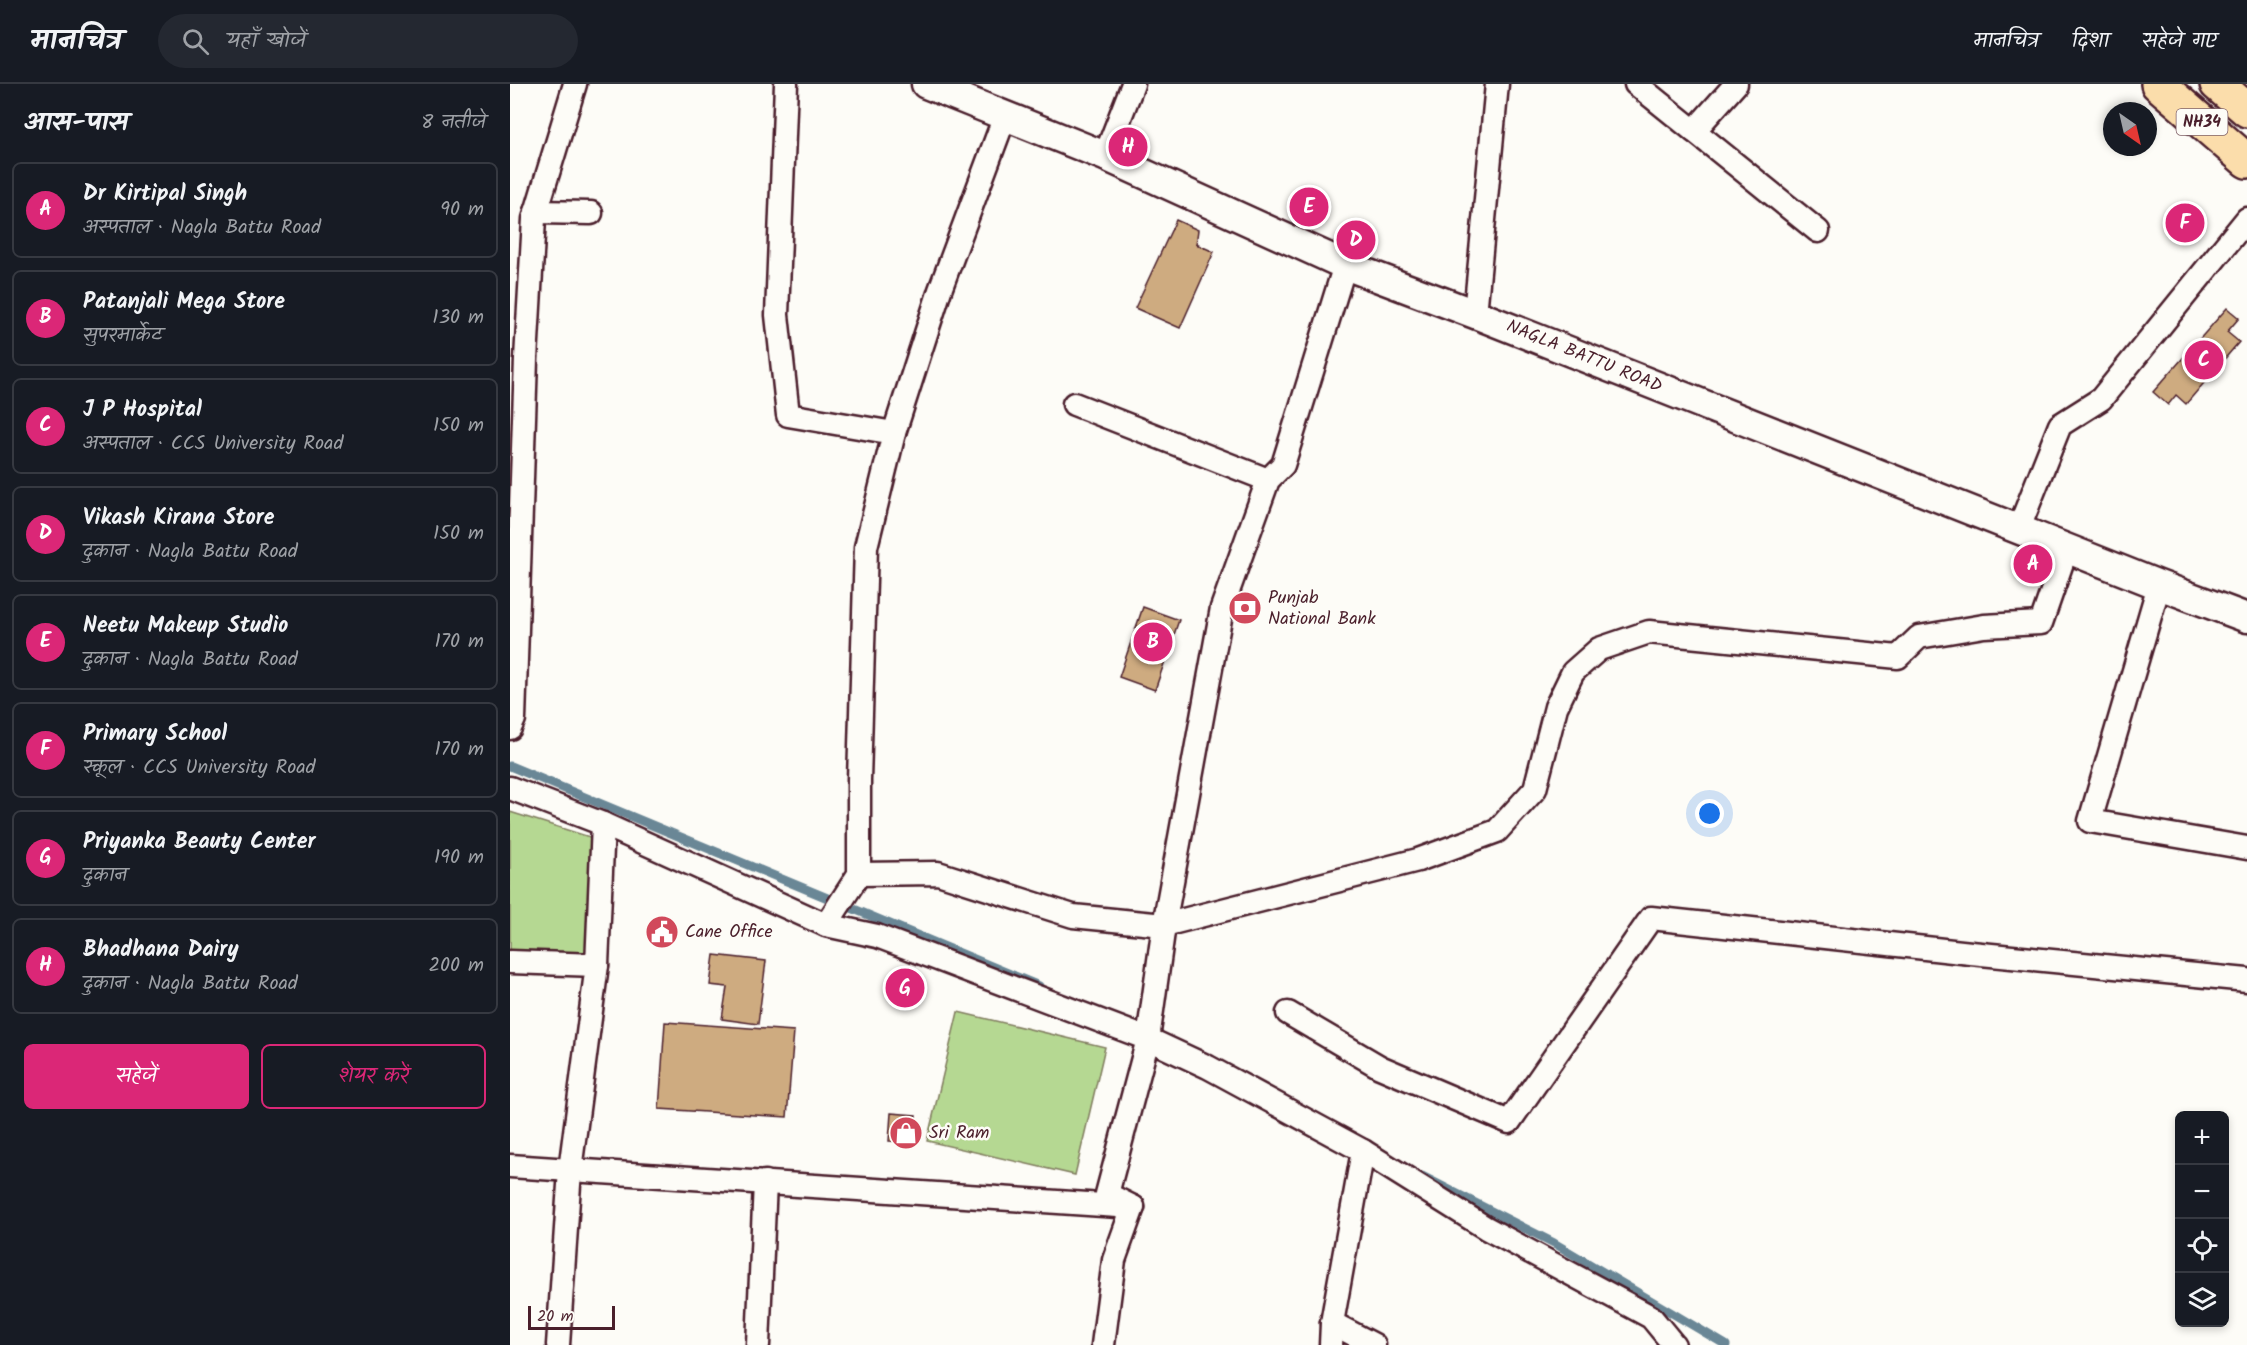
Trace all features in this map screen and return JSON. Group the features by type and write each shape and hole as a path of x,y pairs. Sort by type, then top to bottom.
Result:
{"highway":[{"name":"NH34","path":"2158,84 2247,161"},
{"name":"NH34","path":"2217,84 2247,110"}],"street":[{"path":"510,728 514,719 525,359 536,212 575,84"},
{"path":"786,84 777,315 788,416 894,433"},
{"name":"NAGLA BATTU ROAD","path":"926,84 1105,156 1345,265 2247,618"},
{"path":"1105,156 1133,84"},
{"path":"1475,314 1497,84"},
{"path":"1636,84 1818,231"},
{"path":"1694,131 1737,84"},
{"path":"826,925 860,874 859,780 866,548 894,433 940,290 1005,116"},
{"path":"536,212 591,213"},
{"path":"2019,528 2060,425 2101,399 2247,219"},
{"path":"1133,1207 1107,1194 1150,1031 1164,924 1222,608 1268,480 1283,465 1345,265"},
{"path":"1074,404 1268,480"},
{"path":"860,874 938,873 1073,916 1164,924 1418,860 1497,831 1535,789 1556,707 1573,672 1599,648 1649,632 1898,657 1919,637 1984,626 2041,623 2067,548"},
{"path":"2158,585 2090,821 2247,848"},
{"path":"511,785 826,925 877,936 1150,1031 1208,1067 1363,1150 1486,1228 1651,1317 1674,1345"},
{"path":"558,1345 570,1170 597,965 603,824"},
{"path":"1288,1013 1380,1066 1509,1122 1652,918 2247,980"},
{"path":"510,962 597,965"},
{"path":"1363,1150 1331,1334 1374,1345"},
{"path":"510,1166 1133,1207"},
{"path":"758,1345 765,1182"},
{"path":"1103,1345 1114,1260 1133,1207"}],"green space":[{"path":"510,812 596,839 587,954 510,950"},
{"path":"958,1012 1105,1047 1075,1175 927,1141"}],"building":[{"path":"1176,220 1198,230 1196,244 1214,252 1180,328 1135,308"},
{"path":"2227,308 2239,318 2227,332 2239,342 2186,404 2176,395 2168,405 2153,392"},
{"path":"1143,607 1179,620 1155,690 1119,677"},
{"path":"714,955 766,961 758,1024 722,1019 727,987 710,985"},
{"path":"665,1022 794,1031 787,1117 659,1109"},
{"path":"891,1113 916,1115 914,1142 889,1141"}],"waterway":[{"path":"510,766 1039,986"},
{"path":"1422,1176 1554,1243 1726,1345"}],"place":[{"name":"Bhadhana Dairy","path":"1128,147"},
{"name":"Neetu Makeup Studio","path":"1309,207"},
{"name":"Primary School","path":"2185,223"},
{"name":"Vikash Kirana Store","path":"1356,240"},
{"name":"J P Hospital","path":"2204,360"},
{"name":"Dr Kirtipal Singh","path":"2033,564"},
{"name":"Punjab National Bank","path":"1245,608"},
{"name":"Patanjali Mega Store","path":"1153,642"},
{"name":"Cane Office","path":"662,932"},
{"name":"Priyanka Beauty Center","path":"905,988"},
{"name":"Sri Ram","path":"906,1133"}]}
